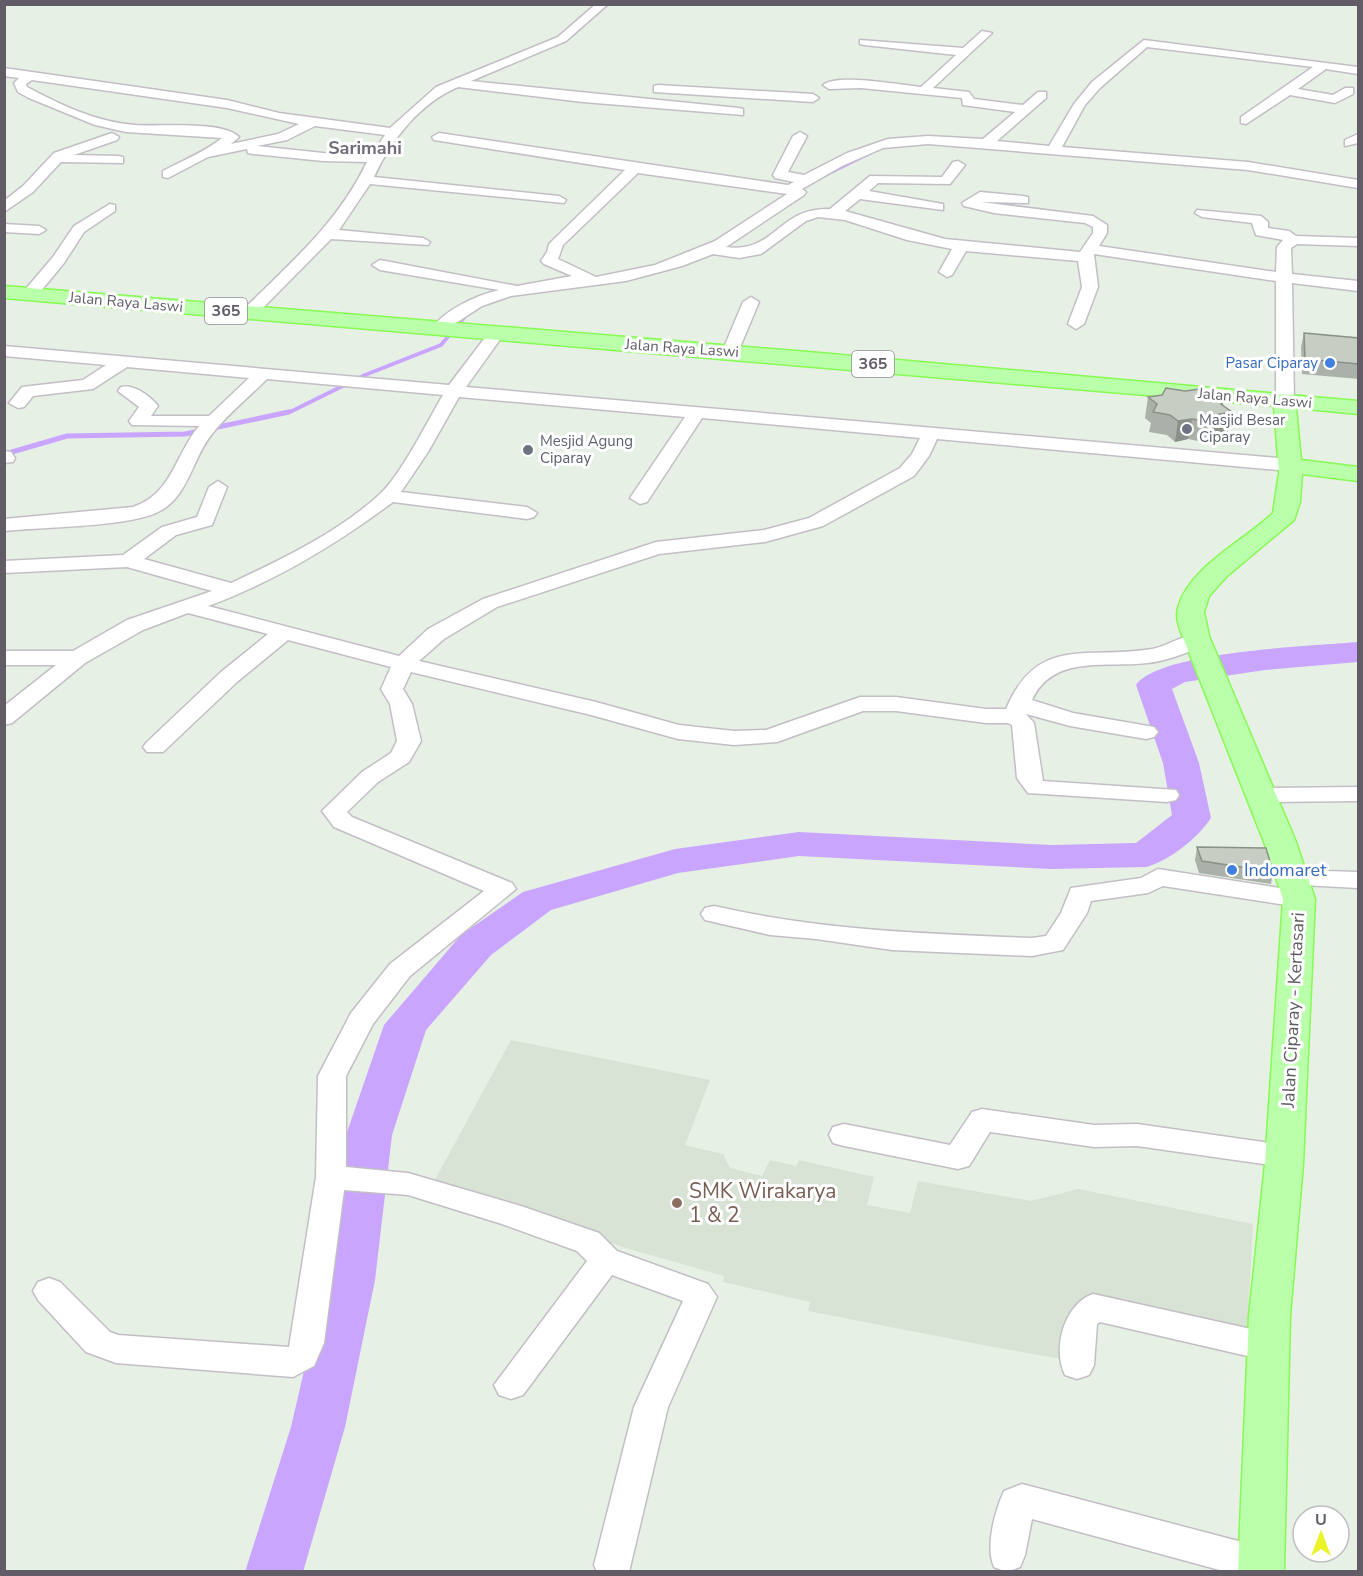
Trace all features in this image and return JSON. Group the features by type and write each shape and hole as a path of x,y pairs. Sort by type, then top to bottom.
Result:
{"main road":[{"name":"Jalan Raya Laswi","path":"4,292 1359,407"},
{"name":"Jalan Ciparay - Kertasari","path":"1261,1568 1269,1347 1278,1208 1285,1156 1296,889 1261,795 1203,655 1191,610 1195,598 1209,579 1285,515 1288,505 1289,465 1285,401"},
{"path":"1289,465 1359,474"}],"street":[{"path":"249,313 328,234 350,207 367,180 376,158 393,132 440,90 562,39 603,4"},
{"path":"923,91 986,33"},
{"path":"864,42 965,52"},
{"path":"1053,151 1080,104 1096,85 1144,43 1359,70"},
{"path":"1246,120 1324,65"},
{"path":"4,72 209,101 259,110 277,117 393,132"},
{"path":"29,76 21,81 20,87 101,122 124,128 231,136 214,151 168,174"},
{"path":"456,83 739,112"},
{"path":"829,85 861,84 967,95 967,102 1024,109"},
{"path":"624,102 643,89 813,98"},
{"path":"1288,91 1333,99 1349,91"},
{"path":"984,145 1042,95"},
{"path":"214,151 282,137 312,122"},
{"path":"453,330 471,304 506,294 667,265 711,249 799,192 780,175 800,136"},
{"path":"4,208 28,189 55,159 69,151 112,137"},
{"path":"439,137 635,168 797,188 867,149 885,143 929,141 1256,169 1321,176 1359,184"},
{"path":"1359,138 1350,143 1359,145"},
{"path":"235,147 314,156 376,158"},
{"path":"55,159 117,160"},
{"path":"832,214 879,178 945,181 950,178 958,165"},
{"path":"586,280 588,275 549,261 555,252 556,244 635,168"},
{"path":"367,180 559,200"},
{"path":"858,194 938,207"},
{"path":"1023,200 980,196 969,203 994,209 1076,213 1100,225 1100,232 1087,253 1090,287 1076,324"},
{"path":"30,294 55,267 80,229 110,208"},
{"path":"1202,213 1256,219 1261,222 1260,231 1284,234 1293,240 1359,242"},
{"path":"711,249 754,252 807,215 832,214 921,239 1019,254 1087,253 1359,286"},
{"path":"4,228 39,230"},
{"path":"328,234 423,242"},
{"path":"1285,401 1284,247 1293,240"},
{"path":"947,272 961,246"},
{"path":"380,266 506,294"},
{"path":"453,330 468,319 473,310 506,294"},
{"path":"730,352 751,302"},
{"path":"4,718 77,658 135,625 233,590 284,566 343,530 389,496 419,452 454,391 496,334"},
{"path":"4,351 1289,465"},
{"path":"18,403 28,391 87,385 123,362"},
{"path":"4,525 136,513 155,508 177,482 206,428 263,374"},
{"path":"127,391 149,406 138,421 206,428"},
{"path":"640,498 697,412"},
{"path":"49,1291 98,1342 116,1349 293,1363 302,1356 307,1343 321,1230 334,1178 332,1076 361,1020 400,969 503,890 343,822 334,811 370,777 401,757 409,741 401,704 393,689 404,663 436,634 490,603 601,564 656,548 765,536 816,522 907,472 920,456 931,433"},
{"path":"128,561 169,531 205,521 218,487"},
{"path":"389,496 528,513"},
{"path":"4,567 128,561 233,590"},
{"path":"184,606 404,663 596,709 678,732 734,738 769,737 860,704 896,704 986,716 1017,710 1146,732"},
{"path":"155,747 229,677 285,631"},
{"path":"1167,795 1036,788 1029,778 1023,723 1017,710 1025,690 1035,678 1047,669 1070,662 1140,657 1171,652 1203,655"},
{"path":"4,658 77,658"},
{"path":"1261,795 1359,794"},
{"path":"714,914 770,927 816,930 892,941 1032,947 1054,944 1074,913 1080,894 1148,885 1158,877 1296,889 1359,880"},
{"path":"844,1136 958,1158 982,1120 1094,1136 1137,1136 1285,1156"},
{"path":"334,1178 408,1184 510,1214 588,1242 606,1260 697,1293 701,1297 651,1407 613,1565"},
{"path":"511,1385 606,1260"},
{"path":"1077,1365 1082,1320 1093,1308 1269,1347"},
{"path":"1007,1555 1017,1502 1022,1500 1261,1568"}],"shaded area":[{"name":"SMK Wirakarya 1 & 2","path":"511,1040 710,1080 685,1145 723,1154 730,1168 762,1176 770,1160 796,1166 799,1160 874,1177 867,1205 910,1213 918,1181 1031,1201 1078,1189 1253,1224 1247,1339 1091,1304 1073,1361 988,1346 808,1311 810,1302 723,1282 724,1276 619,1246 515,1210 430,1189"}],"building":[{"path":"1304,333 1359,338 1359,364 1305,359"},
{"path":"1166,388 1185,391 1200,389 1210,395 1224,398 1221,404 1232,412 1215,415 1211,422 1192,419 1178,421 1170,415 1153,412 1157,404 1148,397 1162,395"},
{"path":"1197,847 1266,848 1273,872 1202,861"}],"waterway":[{"path":"818,179 871,153"},
{"path":"282,413 292,411 365,375 441,345 467,314"},
{"path":"5,454 67,436 185,434 289,412"},
{"path":"274,1572 318,1427 350,1280 369,1135 406,1025 476,945 537,901 675,861 799,844 1052,857 1146,855 1192,818 1181,763 1153,685 1176,673 1265,660 1358,652"}],"place":[{"name":"Pasar Ciparay","path":"1330,363"},
{"name":"Masjid Besar Ciparay","path":"1187,429"},
{"name":"Mesjid Agung Ciparay","path":"528,450"},
{"name":"Indomaret","path":"1232,870"},
{"name":"SMK Wirakarya 1 & 2","path":"677,1203"}],"district":[{"name":"Sarimahi","path":"365,148"}]}
